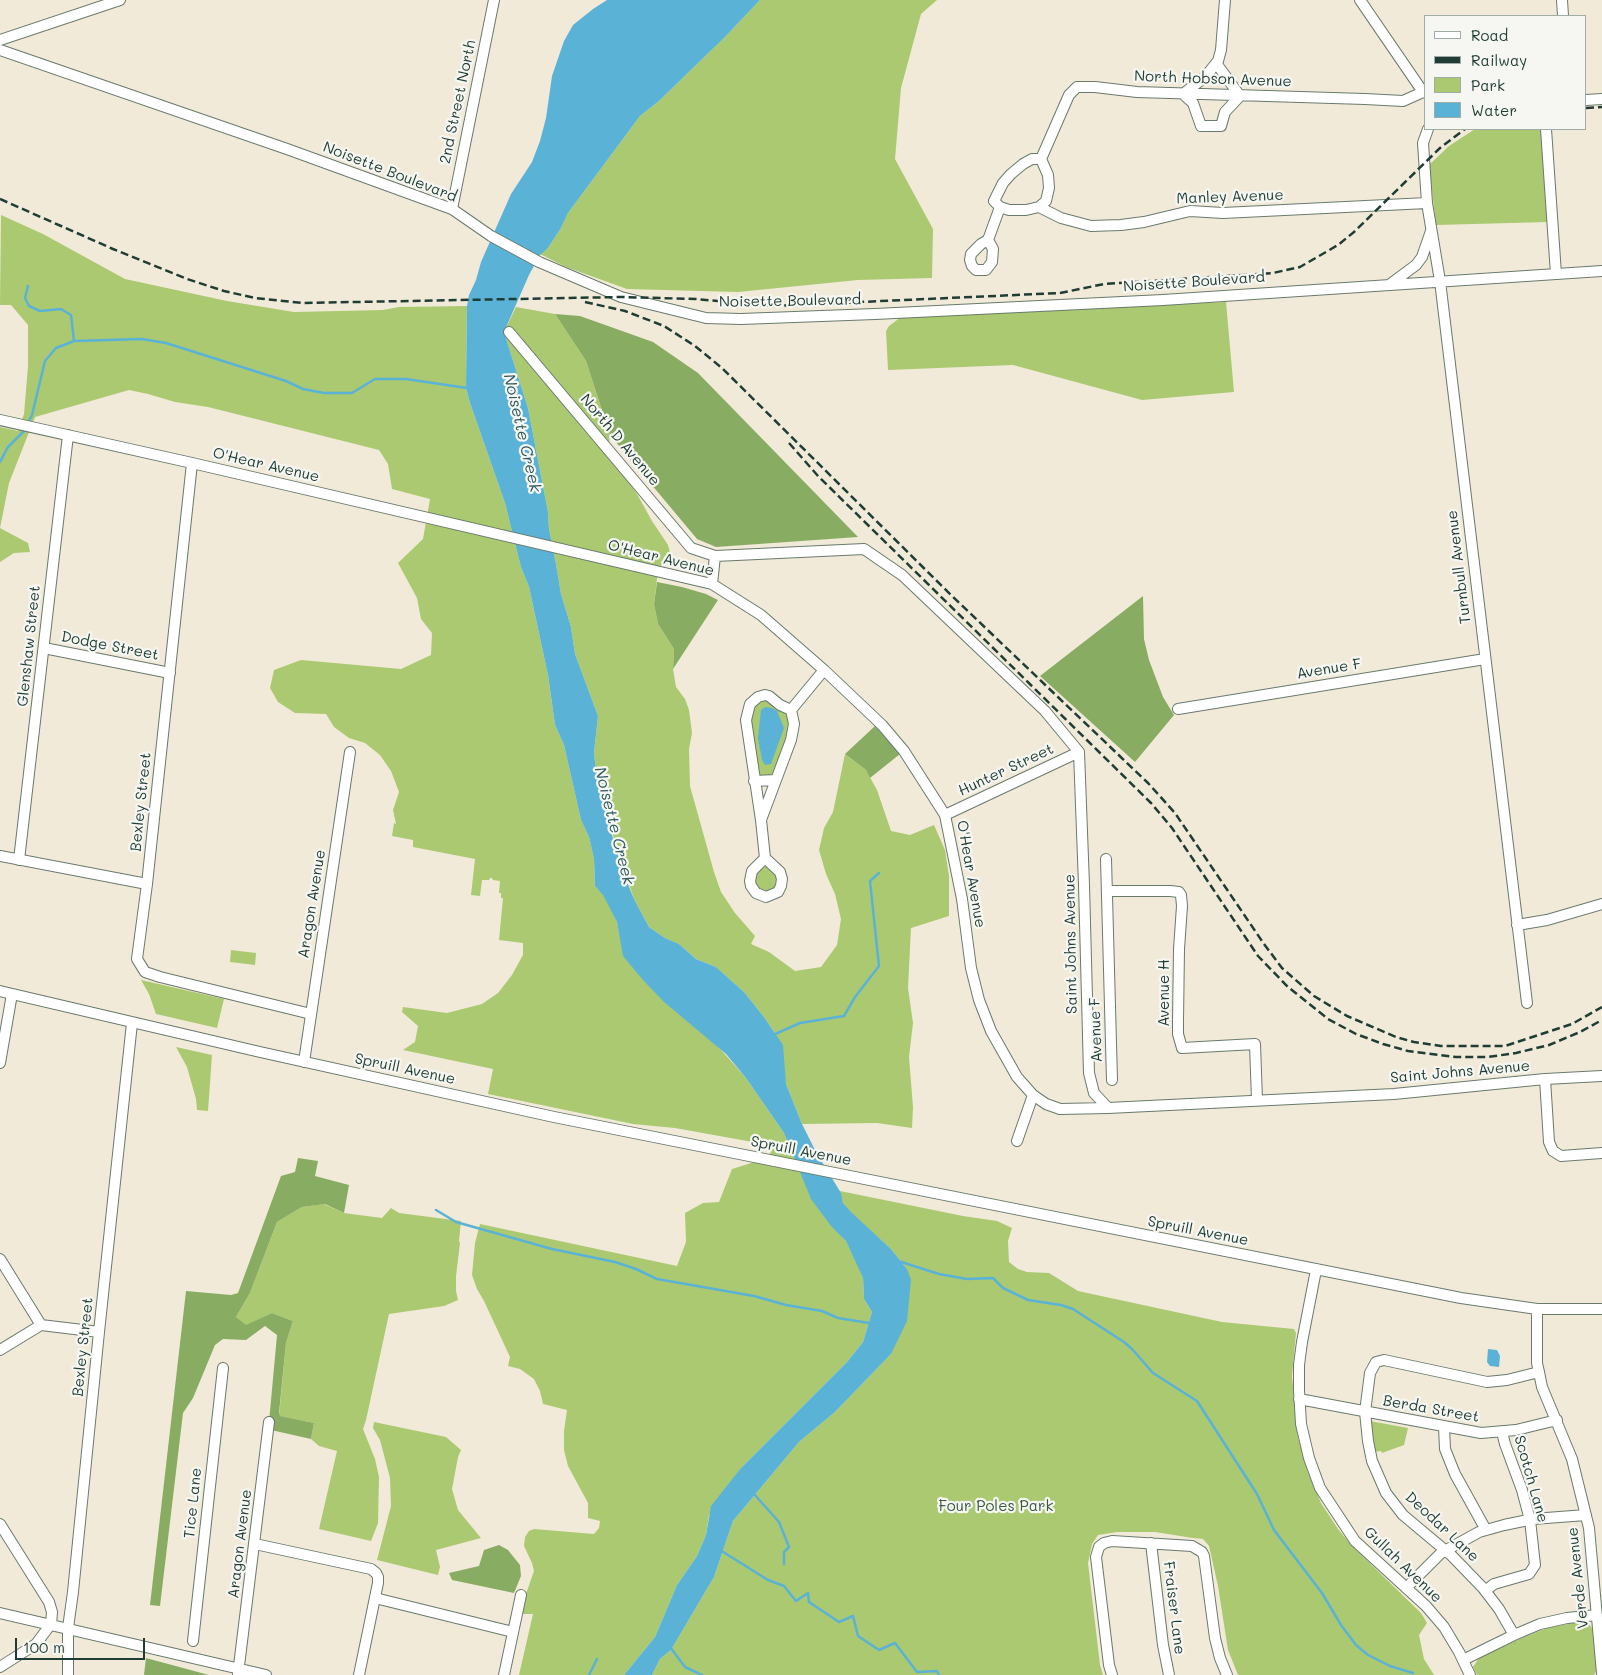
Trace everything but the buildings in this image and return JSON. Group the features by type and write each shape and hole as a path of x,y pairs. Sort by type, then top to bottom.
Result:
{"street":[{"path":"0,40 120,0"},
{"name":"2nd Street North","path":"452,209 494,0"},
{"path":"1216,63 1240,96 1226,112 1221,126 1201,126 1193,103 1183,94 1205,77 1216,63 1221,50 1225,0"},
{"path":"1360,0 1424,92"},
{"path":"1562,0 1563,15"},
{"name":"Noisette Boulevard","path":"0,50 287,149 452,209 491,236 539,262 621,297 706,318 741,319 1162,300 1602,271"},
{"name":"North Hobson Avenue","path":"1040,159 1069,95 1077,87 1183,94 1365,98 1403,101 1424,92"},
{"path":"1587,100 1602,99"},
{"name":"Turnbull Avenue","path":"1428,130 1423,143 1427,203 1440,281 1527,1003"},
{"path":"1546,130 1556,274"},
{"path":"1032,159 1040,159 1048,176 1049,188 1046,201 1039,207 1026,210 1009,210 1000,207 994,201 1003,183 1024,164 1032,159"},
{"name":"Manley Avenue","path":"1039,207 1061,218 1091,226 1144,222 1190,211 1223,213 1427,203"},
{"path":"988,240 1000,207"},
{"path":"1389,285 1416,265 1426,248 1431,228"},
{"name":"North D Avenue","path":"509,332 691,548 715,556"},
{"name":"O'Hear Avenue","path":"0,420 712,584 761,615 824,670 882,725 904,751 945,815 962,899 971,968 979,1000 991,1031 1017,1077 1033,1095 1046,1104 1060,1109 1108,1108"},
{"name":"Glenshaw Street","path":"19,860 68,435"},
{"name":"Bexley Street","path":"192,463 147,884 137,959 145,972 160,977 311,1014"},
{"path":"712,584 715,556 864,549 902,575 1045,711 1079,752"},
{"name":"Dodge Street","path":"44,648 170,673"},
{"name":"Avenue F","path":"1178,709 1485,659"},
{"path":"791,710 824,670"},
{"path":"765,858 746,720 750,704 758,697 769,696 780,705 791,710"},
{"path":"761,820 791,740 794,724 791,710"},
{"name":"Aragon Avenue","path":"304,1062 350,752"},
{"name":"Hunter Street","path":"945,815 1079,752"},
{"name":"Saint Johns Avenue","path":"1079,752 1084,856 1089,1073 1094,1093 1108,1108 1394,1094 1602,1076"},
{"path":"754,782 776,780"},
{"path":"0,856 147,884"},
{"name":"Avenue F","path":"1106,859 1112,1080"},
{"name":"Avenue H","path":"1107,891 1170,891 1178,892 1182,895 1178,1021 1178,1034 1182,1048 1255,1044 1257,1100"},
{"path":"1517,924 1547,920 1602,904"},
{"name":"Spruill Avenue","path":"0,991 304,1062 554,1117 1316,1270 1461,1298 1537,1309 1602,1309"},
{"path":"0,1063 12,994"},
{"name":"Bexley Street","path":"68,1675 68,1628 74,1592 132,1022"},
{"path":"1545,1080 1548,1142 1552,1151 1561,1156 1602,1153"},
{"path":"1018,1141 1033,1095"},
{"path":"0,1259 41,1325"},
{"name":"Gullah Avenue","path":"1316,1270 1299,1365 1299,1399 1301,1424 1309,1458 1320,1488 1355,1542 1426,1606 1444,1627 1470,1675"},
{"name":"Verde Avenue","path":"1537,1309 1537,1363 1542,1387 1572,1459 1589,1528 1602,1673"},
{"path":"0,1350 41,1325 99,1332"},
{"name":"Deodar Lane","path":"1514,1635 1499,1609 1485,1591 1445,1550 1403,1515 1386,1493 1372,1461 1368,1441 1366,1412 1370,1372 1376,1362 1384,1360 1487,1382 1507,1380 1539,1372"},
{"name":"Tice Lane","path":"193,1641 223,1368"},
{"name":"Berda Street","path":"1299,1399 1480,1433 1502,1432 1557,1420"},
{"name":"Aragon Avenue","path":"239,1672 269,1422"},
{"path":"1444,1427 1445,1449 1455,1474 1486,1530"},
{"name":"Scotch Lane","path":"1485,1591 1494,1584 1529,1574 1535,1565 1530,1520 1522,1490 1504,1444 1502,1432"},
{"path":"1406,1588 1445,1550 1461,1540 1486,1530 1530,1520 1586,1515"},
{"path":"0,1524 49,1602 52,1612 51,1624 36,1644 0,1667"},
{"path":"1112,1675 1109,1665 1096,1557 1099,1546 1112,1541 1192,1546 1202,1552 1215,1638 1227,1675"},
{"path":"255,1544 376,1572 378,1577 375,1598 359,1675"},
{"name":"Fraiser Lane","path":"1151,1544 1163,1645 1169,1675"},
{"path":"504,1675 521,1595"},
{"path":"375,1598 513,1632"},
{"path":"0,1612 204,1659 239,1672 266,1675"},
{"path":"1463,1660 1540,1624 1566,1618 1597,1615"},
{"path":"176,1653 193,1641 204,1659"}],"green space":[{"path":"760,0 937,0 921,14 901,88 895,159 933,229 932,278 858,280 738,292 627,289 566,267 540,254 548,248 568,213 640,116 659,101"},
{"path":"1473,130 1541,130 1548,222 1436,225 1429,165 1449,146"},
{"path":"1,215 43,234 125,279 227,301 294,312 467,306 466,388 505,503 521,567 529,587 548,675 555,725 564,745 581,820 589,837 594,859 595,886 603,894 611,908 620,936 746,1078 784,1133 801,1173 825,1217 846,1241 858,1265 863,1278 864,1299 872,1312 863,1342 847,1362 741,1468 728,1486 709,1515 706,1535 697,1556 677,1585 655,1637 624,1675 519,1675 533,1614 522,1614 526,1594 534,1571 524,1546 525,1537 529,1531 534,1529 594,1534 599,1528 600,1521 588,1518 588,1503 568,1466 564,1450 567,1410 543,1404 540,1391 534,1379 520,1369 508,1366 510,1357 472,1275 475,1243 480,1224 677,1266 686,1242 685,1213 703,1203 719,1202 732,1169 767,1158 775,1146 675,1128 633,1124 488,1094 493,1069 403,1050 415,1042 418,1026 402,1012 403,1007 447,1013 482,1004 498,993 512,975 523,955 523,943 499,940 503,898 501,898 501,893 499,893 500,881 493,880 492,878 482,880 480,896 471,895 475,859 413,847 413,840 392,836 394,823 396,824 393,810 399,792 391,771 380,755 365,743 349,738 334,727 326,714 295,713 278,702 270,688 274,670 301,660 401,669 431,655 432,633 421,619 417,598 398,563 423,539 430,499 392,489 388,464 379,450 208,407 175,402 129,390 35,417 9,483 0,528 0,427 18,431 24,414 28,366 28,325 11,305 0,305"},
{"path":"1226,302 1234,392 1142,400 1013,365 888,370 886,331 889,326 901,317"},
{"path":"516,307 555,314 586,361 610,435 608,453 637,494 668,545 670,553 664,557 657,579 654,604 658,624 674,649 673,669 676,687 685,699 689,710 692,733 689,749 690,786 721,892 735,913 755,936 751,944 769,952 795,971 821,967 837,945 841,919 835,894 826,874 819,850 824,828 833,812 845,754 866,770 877,790 891,831 910,835 934,825 945,850 949,876 949,916 911,928 908,988 913,1023 909,1057 913,1107 912,1128 877,1123 802,1124 786,1084 775,1033 764,1017 744,992 716,967 696,959 679,944 665,938 649,927 635,901 619,858 596,770 594,753 598,716 575,654 571,627 561,594 549,529 548,512 528,408 504,332"},
{"path":"555,314 580,316 653,342 698,373 858,537 716,547 697,539 610,435 586,361"},
{"path":"0,528 28,543 30,552 14,553 0,562"},
{"path":"657,582 706,594 718,600 673,669 674,649 658,624 654,604"},
{"path":"1143,596 1144,639 1149,660 1163,697 1174,715 1135,762 1040,676"},
{"path":"770,700 789,719 789,735 773,775 763,777 756,773 749,727 752,709 757,702"},
{"path":"875,726 900,754 870,778 866,770 845,754"},
{"path":"766,867 771,868 777,874 777,884 771,890 766,891 761,890 755,884 754,879 755,874 761,868"},
{"path":"231,950 256,953 255,965 230,962"},
{"path":"141,980 224,999 217,1028 156,1014 149,994"},
{"path":"176,1047 212,1055 208,1111 197,1110 196,1099 187,1067"},
{"path":"298,1158 318,1161 315,1176 349,1185 344,1213 325,1204 302,1207 277,1222 250,1293 236,1317 246,1325 272,1313 293,1321 286,1343 279,1413 280,1416 314,1423 311,1439 271,1430 269,1422 277,1335 265,1326 246,1340 223,1339 215,1345 193,1398 183,1413 160,1606 150,1605 186,1291 231,1295 238,1293 281,1176 295,1172"},
{"name":"Four Poles Park","path":"840,1191 997,1221 1012,1228 1008,1241 1009,1262 1018,1269 1027,1272 1049,1273 1078,1291 1222,1322 1294,1329 1296,1333 1292,1376 1298,1438 1308,1473 1321,1503 1338,1529 1352,1546 1421,1613 1427,1623 1419,1635 1424,1659 1434,1675 1238,1675 1228,1650 1218,1586 1209,1546 1203,1539 1155,1532 1117,1532 1098,1535 1092,1544 1088,1563 1100,1665 1103,1675 652,1675 660,1659 671,1650 714,1577 733,1521 799,1442 835,1412 891,1354 907,1269 891,1249 850,1212 843,1203"},
{"path":"324,1204 344,1213 382,1218 391,1208 399,1213 461,1221 456,1276 458,1300 444,1306 389,1314 363,1429 375,1459 379,1477 378,1523 371,1541 319,1529 337,1451 319,1446 311,1439 314,1423 279,1416 286,1343 293,1321 272,1313 246,1326 236,1317 250,1293 277,1222 302,1207"},
{"path":"1370,1421 1408,1428 1404,1445 1382,1453 1381,1451 1373,1452"},
{"path":"374,1422 446,1437 461,1450 452,1489 458,1510 481,1538 436,1550 440,1567 438,1575 377,1560 391,1506 390,1478 380,1440 373,1428"},
{"path":"499,1545 508,1550 520,1565 521,1576 514,1593 452,1580 449,1573 479,1566 484,1550"},
{"path":"1573,1623 1586,1623 1593,1630 1598,1668 1594,1675 1477,1675 1473,1667 1479,1658 1520,1639 1547,1628"},
{"path":"146,1658 209,1675 144,1675"}],"water":[{"name":"Noisette Creek","path":"607,0 760,0 659,101 640,116 568,213 548,248 540,255 504,332 528,408 548,512 549,529 561,594 571,627 575,654 598,716 594,753 596,770 612,835 626,880 649,927 665,938 679,944 696,959 716,967 744,992 764,1017 783,1045 786,1084 802,1124 816,1152 841,1193 843,1203 891,1249 907,1269 911,1280 907,1321 891,1354 835,1412 799,1442 733,1521 714,1577 671,1650 660,1659 652,1675 624,1675 655,1637 677,1585 697,1556 706,1535 711,1506 741,1468 847,1362 863,1342 872,1312 864,1299 863,1278 846,1241 831,1226 811,1199 784,1133 746,1078 726,1054 664,1002 623,956 617,922 603,895 595,886 594,859 589,837 581,820 564,745 555,725 548,675 529,587 521,567 505,503 466,388 467,306 469,295 481,262 511,194 532,162 540,141 546,118 552,76 564,41 573,25"},
{"path":"765,707 777,711 784,728 771,764 765,765 762,760 758,738 761,710"},
{"path":"1488,1349 1497,1350 1500,1356 1499,1367 1490,1366 1487,1362"}],"waterway":[{"path":"28,286 25,298 29,306 40,311 61,309 71,315 74,341"},
{"path":"28,423 32,415 45,361 56,348 74,341 142,339 166,343 286,381 303,389 324,393 352,393 375,379 406,379 467,388"},
{"path":"0,462 8,447 26,428"},
{"path":"773,1035 800,1023 844,1016 855,997 879,966 870,881 879,873"},
{"path":"436,1210 456,1222 552,1249 615,1262 657,1279 754,1296 786,1305 822,1311 838,1318 869,1323"},
{"path":"898,1261 939,1274 967,1279 993,1278 1003,1288 1028,1300 1061,1305 1073,1309 1124,1342 1153,1373 1197,1401 1257,1494 1274,1530 1322,1593 1341,1625 1356,1645 1368,1655 1390,1666 1413,1673"},
{"path":"754,1494 779,1522 789,1547 784,1552 784,1564"},
{"path":"720,1550 768,1580 784,1586 796,1601 808,1593 809,1602 839,1622 853,1616 858,1636 879,1650 895,1643 917,1672 937,1671 939,1675"},
{"path":"670,1647 685,1667 702,1675"},
{"path":"589,1675 597,1659"}],"railway":[{"path":"1587,108 1602,107"},
{"path":"0,199 113,249 187,279 224,291 255,298 302,303 621,297 696,299 771,306 1060,293 1104,284 1273,273 1300,267 1338,245 1354,232 1440,148 1464,130"},
{"path":"585,302 625,311 664,326 695,346 722,368 951,595 1148,783 1175,813 1282,968 1314,996 1347,1016 1396,1037 1441,1046 1505,1046 1572,1024 1602,1007"},
{"path":"789,443 818,476 1151,803 1172,828 1258,956 1288,987 1328,1019 1356,1034 1383,1044 1408,1051 1456,1057 1488,1057 1549,1045 1602,1020"}]}
